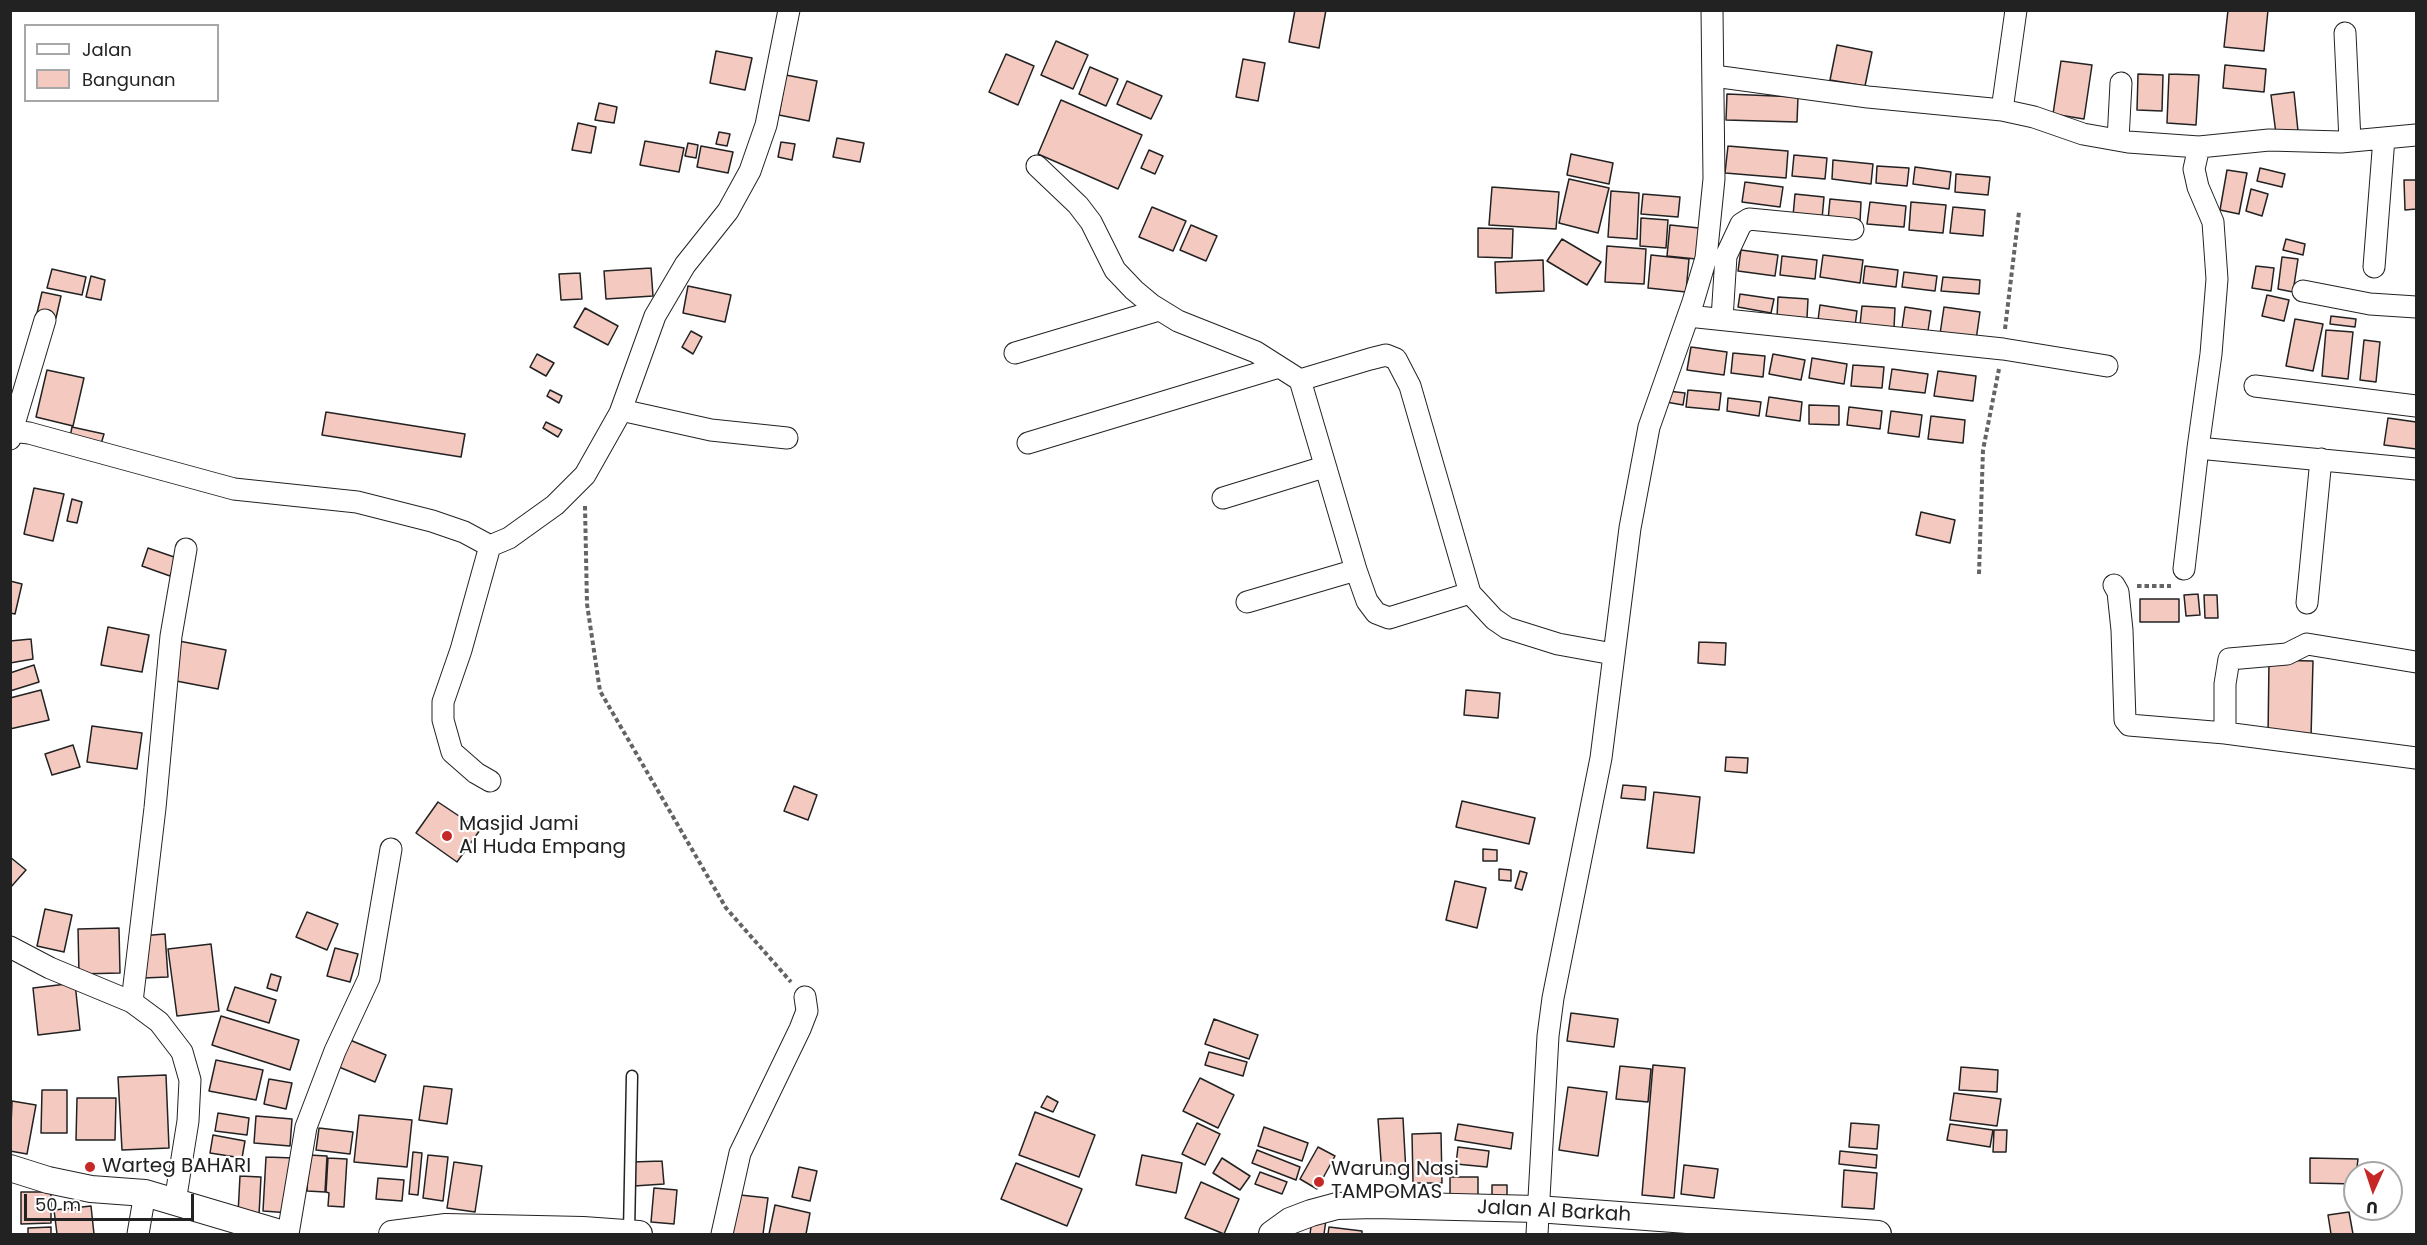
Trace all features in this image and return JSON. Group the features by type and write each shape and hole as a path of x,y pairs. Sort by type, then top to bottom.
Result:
{"street":[{"path":"490,546 509,538 530,524 555,505 585,475 621,410 655,316 685,265 728,211 750,171 766,125 789,10"},
{"path":"1537,1234 1548,1036 1553,998 1601,758 1630,528 1649,427 1706,258 1712,219 1714,76 1712,10"},
{"path":"2001,110 2016,10"},
{"path":"2345,33 2350,141"},
{"path":"1714,76 1868,97 2001,110 2034,117 2083,134 2118,140 2199,147 2269,140 2350,141 2416,135"},
{"path":"2118,140 2121,83"},
{"path":"2374,267 2384,138"},
{"path":"2184,569 2211,354 2217,279 2213,222 2198,187 2194,169 2199,147"},
{"path":"1037,166 1078,204 1091,222 1115,270 1134,290 1159,310 1200,331 1257,352 1300,380 1356,570 1367,601 1376,613 1389,618 1470,593"},
{"path":"1722,319 1726,256 1741,224 1749,219 1853,229"},
{"path":"2303,291 2370,304 2416,308"},
{"path":"1015,353 1159,310"},
{"path":"1688,316 2003,348 2107,366"},
{"path":"45,320 11,435 68,442 234,489 357,502 432,521 464,532 490,546"},
{"path":"1300,380 1370,359 1386,356 1396,359 1410,386 1470,593 1494,619 1507,628 1558,644 1613,654"},
{"path":"1028,444 1279,368"},
{"path":"2255,386 2416,406"},
{"path":"621,410 711,430 787,438"},
{"path":"2199,448 2416,469"},
{"path":"2307,603 2321,459"},
{"path":"1223,498 1324,467"},
{"path":"490,546 461,650 443,702 443,720 452,752 490,781"},
{"path":"132,1002 155,808 171,636 186,549"},
{"path":"1247,602 1356,570"},
{"path":"2114,585 2118,592 2122,630 2125,720 2129,725 2225,733 2416,758"},
{"path":"2225,733 2225,684 2229,659 2287,654 2307,644 2416,662"},
{"path":"288,1234 306,1127 335,1051 369,978 391,849"},
{"path":"10,947 50,968 132,1002 159,1022 182,1052 190,1080 188,1121 175,1202"},
{"path":"722,1234 740,1153 800,1029 807,1011 805,996"},
{"path":"10,1168 48,1180 91,1189 145,1193 283,1234"},
{"path":"138,1234 145,1193"},
{"name":"Jalan Al Barkah","path":"1272,1234 1290,1221 1337,1206 1538,1209 1878,1234"},
{"path":"392,1234 446,1227 634,1234"}],"lane":[{"path":"632,1076 634,1234"}],"path":[{"path":"1979,574 1983,450 2003,348 2019,212"},
{"path":"585,475 587,604 600,691 726,908 805,996"},
{"path":"2114,585 2171,586 2179,579 2184,569"}],"building":[{"path":"1295,10 1326,10 1319,48 1289,42"},
{"path":"2228,10 2268,10 2264,51 2224,47"},
{"path":"1056,41 1088,55 1073,89 1041,75"},
{"path":"1837,45 1872,52 1865,86 1830,80"},
{"path":"716,51 752,58 745,90 710,83"},
{"path":"1006,54 1034,66 1018,105 989,92"},
{"path":"1243,59 1265,63 1258,101 1236,97"},
{"path":"2061,61 2092,65 2084,119 2053,114"},
{"path":"2225,65 2266,69 2264,92 2223,88"},
{"path":"1090,67 1118,79 1106,106 1079,94"},
{"path":"2138,74 2163,75 2162,111 2137,110"},
{"path":"2169,74 2199,75 2196,125 2167,123"},
{"path":"786,75 817,81 809,121 779,115"},
{"path":"1127,81 1162,96 1151,119 1117,104"},
{"path":"2294,92 2298,131 2276,134 2271,95"},
{"path":"1727,94 1798,97 1797,122 1726,120"},
{"path":"1061,100 1142,135 1118,189 1038,154"},
{"path":"599,103 617,107 614,123 595,120"},
{"path":"578,123 596,127 591,153 572,150"},
{"path":"719,132 730,134 727,146 716,144"},
{"path":"837,138 864,143 860,162 833,157"},
{"path":"645,141 684,148 679,172 640,165"},
{"path":"781,142 795,144 792,160 778,157"},
{"path":"688,143 698,145 696,158 685,156"},
{"path":"701,146 733,152 728,173 697,167"},
{"path":"1728,146 1788,151 1786,178 1725,173"},
{"path":"1149,150 1163,156 1155,174 1141,168"},
{"path":"1571,154 1613,163 1609,184 1567,175"},
{"path":"1794,155 1827,158 1825,179 1792,176"},
{"path":"1833,160 1873,164 1871,184 1832,179"},
{"path":"1877,166 1909,168 1907,186 1876,183"},
{"path":"1915,167 1951,172 1949,189 1913,184"},
{"path":"2260,168 2285,174 2282,187 2257,181"},
{"path":"2227,170 2247,173 2239,214 2220,210"},
{"path":"1956,174 1990,177 1988,195 1955,192"},
{"path":"1569,179 1609,188 1598,233 1559,223"},
{"path":"2404,180 2416,180 2416,209 2405,210"},
{"path":"1745,182 1783,187 1780,207 1742,202"},
{"path":"1492,187 1559,192 1556,229 1489,225"},
{"path":"2251,189 2268,194 2262,216 2246,211"},
{"path":"1611,191 1639,193 1637,239 1608,237"},
{"path":"1643,194 1680,197 1678,217 1641,214"},
{"path":"1795,194 1824,197 1822,219 1793,216"},
{"path":"1830,199 1861,202 1860,222 1828,220"},
{"path":"1870,202 1906,206 1904,227 1867,224"},
{"path":"1911,202 1946,205 1943,233 1909,230"},
{"path":"1152,207 1186,221 1173,251 1139,237"},
{"path":"1953,207 1985,210 1983,236 1950,233"},
{"path":"1641,218 1668,220 1666,248 1640,246"},
{"path":"1191,225 1217,236 1206,261 1180,250"},
{"path":"1670,225 1699,228 1696,259 1667,256"},
{"path":"1478,228 1513,229 1512,258 1478,257"},
{"path":"1562,239 1601,262 1587,285 1547,261"},
{"path":"2286,239 2305,244 2303,255 2283,250"},
{"path":"1607,246 1646,249 1644,284 1605,282"},
{"path":"1741,250 1778,255 1775,276 1738,271"},
{"path":"1651,255 1689,259 1686,292 1648,288"},
{"path":"1823,255 1863,260 1860,283 1820,277"},
{"path":"1782,256 1817,260 1815,279 1780,275"},
{"path":"2282,257 2298,259 2293,292 2278,289"},
{"path":"1543,260 1544,291 1496,293 1495,262"},
{"path":"1865,266 1898,270 1896,287 1863,283"},
{"path":"2256,266 2274,268 2271,291 2252,288"},
{"path":"651,268 653,296 606,299 604,271"},
{"path":"52,269 86,277 82,295 47,288"},
{"path":"1904,272 1937,276 1935,291 1902,287"},
{"path":"580,273 582,299 561,300 559,274"},
{"path":"91,276 105,280 101,300 86,297"},
{"path":"1943,277 1980,280 1979,294 1941,291"},
{"path":"688,286 731,295 725,322 683,313"},
{"path":"42,292 61,296 56,318 37,313"},
{"path":"1740,294 1774,299 1771,313 1738,307"},
{"path":"2267,295 2289,300 2284,321 2262,316"},
{"path":"1778,297 1808,299 1807,318 1777,317"},
{"path":"1820,305 1857,311 1855,326 1818,320"},
{"path":"1862,306 1895,308 1894,328 1860,325"},
{"path":"1905,307 1931,311 1928,331 1902,328"},
{"path":"1944,307 1980,312 1976,340 1940,334"},
{"path":"585,308 618,326 608,345 574,327"},
{"path":"2331,316 2356,319 2355,327 2330,324"},
{"path":"2295,319 2323,324 2313,371 2286,366"},
{"path":"2326,330 2353,332 2348,379 2322,376"},
{"path":"691,331 702,337 693,354 682,347"},
{"path":"2364,340 2380,342 2376,382 2360,380"},
{"path":"1691,347 1727,352 1724,375 1687,370"},
{"path":"1733,353 1765,356 1763,377 1731,373"},
{"path":"537,354 554,363 546,376 530,367"},
{"path":"1773,354 1805,360 1801,380 1769,374"},
{"path":"1812,358 1847,364 1844,384 1809,378"},
{"path":"1853,365 1884,367 1882,388 1851,386"},
{"path":"1892,369 1928,374 1925,393 1889,389"},
{"path":"47,370 84,378 73,426 36,417"},
{"path":"1938,371 1976,376 1973,401 1934,396"},
{"path":"550,390 562,396 559,403 547,396"},
{"path":"1688,390 1721,393 1719,410 1686,407"},
{"path":"1668,391 1685,393 1683,405 1666,402"},
{"path":"1769,397 1802,402 1800,421 1766,416"},
{"path":"1728,398 1761,402 1759,416 1727,411"},
{"path":"1809,405 1839,406 1839,425 1809,424"},
{"path":"1849,407 1882,411 1880,429 1847,425"},
{"path":"1891,411 1922,415 1919,437 1888,433"},
{"path":"326,412 465,434 461,457 322,435"},
{"path":"1931,416 1965,420 1963,443 1928,439"},
{"path":"2388,418 2416,422 2416,449 2384,445"},
{"path":"546,422 562,430 558,437 543,428"},
{"path":"72,427 104,434 101,444 70,437"},
{"path":"34,488 64,494 53,541 24,534"},
{"path":"72,499 82,502 77,523 67,521"},
{"path":"1921,512 1955,520 1950,543 1916,535"},
{"path":"148,548 177,558 170,576 142,566"},
{"path":"10,581 22,584 15,614 10,613"},
{"path":"2198,594 2200,615 2186,616 2184,595"},
{"path":"2204,595 2217,595 2218,618 2205,618"},
{"path":"2140,599 2179,599 2179,622 2140,622"},
{"path":"108,627 149,635 142,672 101,665"},
{"path":"31,639 33,659 10,663 10,641"},
{"path":"179,641 226,650 218,689 171,680"},
{"path":"1699,642 1726,643 1725,665 1698,663"},
{"path":"2269,660 2313,661 2311,738 2268,737"},
{"path":"34,665 39,682 10,691 10,673"},
{"path":"41,690 49,720 10,729 10,698"},
{"path":"1466,690 1500,693 1498,718 1464,715"},
{"path":"92,726 142,733 137,769 87,762"},
{"path":"73,745 80,767 52,775 45,754"},
{"path":"1726,757 1748,758 1747,773 1725,771"},
{"path":"1623,785 1646,787 1645,800 1621,798"},
{"path":"794,786 817,795 808,820 784,811"},
{"path":"1654,792 1700,797 1694,853 1647,848"},
{"path":"1462,801 1535,818 1529,844 1456,827"},
{"path":"438,802 480,830 457,862 416,833"},
{"path":"1483,849 1497,850 1497,861 1483,861"},
{"path":"10,857 26,870 10,888"},
{"path":"1499,869 1511,870 1511,881 1499,880"},
{"path":"1520,871 1527,873 1522,890 1515,888"},
{"path":"1455,881 1486,888 1477,928 1446,920"},
{"path":"45,909 72,915 64,952 37,946"},
{"path":"307,912 338,924 327,950 296,937"},
{"path":"119,928 120,973 79,974 78,929"},
{"path":"165,934 168,977 143,978 140,936"},
{"path":"211,944 219,1011 177,1016 168,949"},
{"path":"335,948 358,954 350,982 327,976"},
{"path":"271,974 281,977 277,991 267,988"},
{"path":"75,983 80,1030 38,1035 33,988"},
{"path":"235,987 276,1000 269,1023 227,1010"},
{"path":"1571,1013 1618,1019 1614,1047 1567,1041"},
{"path":"221,1016 299,1040 290,1070 212,1045"},
{"path":"1214,1019 1258,1035 1249,1059 1205,1044"},
{"path":"350,1040 386,1055 375,1082 339,1067"},
{"path":"1209,1052 1247,1062 1243,1076 1205,1065"},
{"path":"216,1060 263,1070 256,1100 209,1091"},
{"path":"1653,1065 1685,1068 1674,1198 1642,1195"},
{"path":"1620,1066 1651,1069 1648,1102 1616,1099"},
{"path":"1961,1067 1998,1070 1997,1092 1959,1090"},
{"path":"166,1075 169,1148 122,1150 118,1077"},
{"path":"1200,1078 1234,1095 1218,1128 1183,1111"},
{"path":"269,1079 292,1083 286,1109 264,1104"},
{"path":"424,1086 452,1089 447,1124 419,1120"},
{"path":"1568,1087 1607,1092 1598,1156 1559,1150"},
{"path":"42,1090 67,1090 67,1133 41,1133"},
{"path":"1954,1093 2001,1099 1997,1126 1950,1120"},
{"path":"1047,1096 1058,1102 1053,1112 1041,1107"},
{"path":"77,1098 116,1098 115,1140 76,1140"},
{"path":"12,1101 36,1105 27,1154 10,1151"},
{"path":"1035,1112 1095,1135 1079,1177 1019,1155"},
{"path":"218,1113 249,1118 247,1135 215,1131"},
{"path":"359,1115 412,1120 407,1167 354,1162"},
{"path":"256,1116 292,1119 290,1146 254,1143"},
{"path":"1403,1118 1406,1173 1382,1175 1378,1119"},
{"path":"1197,1123 1220,1134 1205,1165 1182,1154"},
{"path":"1851,1123 1879,1125 1877,1149 1849,1147"},
{"path":"1458,1124 1513,1133 1511,1149 1455,1140"},
{"path":"1950,1124 1993,1130 1990,1147 1947,1140"},
{"path":"1264,1127 1308,1143 1302,1161 1258,1146"},
{"path":"319,1128 353,1132 350,1154 316,1150"},
{"path":"1994,1130 2007,1130 2006,1152 1993,1152"},
{"path":"1441,1133 1442,1183 1413,1183 1412,1134"},
{"path":"213,1135 245,1141 242,1158 210,1153"},
{"path":"1318,1147 1335,1156 1317,1189 1300,1179"},
{"path":"1458,1147 1489,1151 1487,1167 1456,1164"},
{"path":"1257,1150 1300,1167 1296,1180 1252,1163"},
{"path":"1840,1151 1877,1155 1876,1168 1839,1164"},
{"path":"413,1152 422,1153 418,1195 409,1194"},
{"path":"309,1155 327,1156 325,1192 307,1191"},
{"path":"428,1155 448,1157 443,1201 423,1198"},
{"path":"1142,1155 1182,1163 1176,1193 1136,1185"},
{"path":"266,1157 294,1158 290,1213 263,1211"},
{"path":"328,1158 347,1159 344,1207 328,1206 329,1193 326,1192"},
{"path":"1222,1158 1250,1176 1240,1190 1213,1173"},
{"path":"2310,1158 2358,1159 2358,1161 2343,1161 2343,1184 2310,1183"},
{"path":"662,1161 664,1184 634,1186 632,1162"},
{"path":"454,1162 482,1166 475,1212 447,1208"},
{"path":"1016,1163 1082,1189 1067,1226 1001,1199"},
{"path":"1684,1165 1718,1169 1714,1198 1681,1194"},
{"path":"799,1167 817,1171 810,1201 792,1197"},
{"path":"1844,1170 1877,1173 1874,1209 1842,1207"},
{"path":"1260,1172 1287,1182 1282,1194 1255,1184"},
{"path":"240,1176 261,1177 259,1215 238,1214"},
{"path":"1450,1177 1478,1177 1478,1199 1450,1198"},
{"path":"378,1178 404,1180 402,1201 376,1199"},
{"path":"1201,1182 1239,1199 1224,1234 1185,1218"},
{"path":"1492,1185 1507,1185 1507,1198 1492,1198"},
{"path":"654,1188 677,1190 674,1224 651,1222"},
{"path":"21,1192 51,1192 51,1223 21,1224"},
{"path":"731,1194 768,1198 763,1234 726,1234"},
{"path":"775,1205 810,1213 806,1234 769,1234"},
{"path":"91,1206 94,1234 57,1234 54,1210"},
{"path":"2343,1213 2343,1221 2351,1221 2353,1234 2331,1234 2328,1215"},
{"path":"1312,1219 1326,1220 1324,1234 1310,1234"},
{"path":"51,1227 51,1234 28,1234 28,1228"},
{"path":"1329,1227 1362,1231 1362,1234 1328,1234"}],"place":[{"name":"Masjid Jami Al Huda Empang","path":"447,836"},
{"name":"Warteg BAHARI","path":"90,1167"},
{"name":"Warung Nasi TAMPOMAS","path":"1319,1182"}]}
